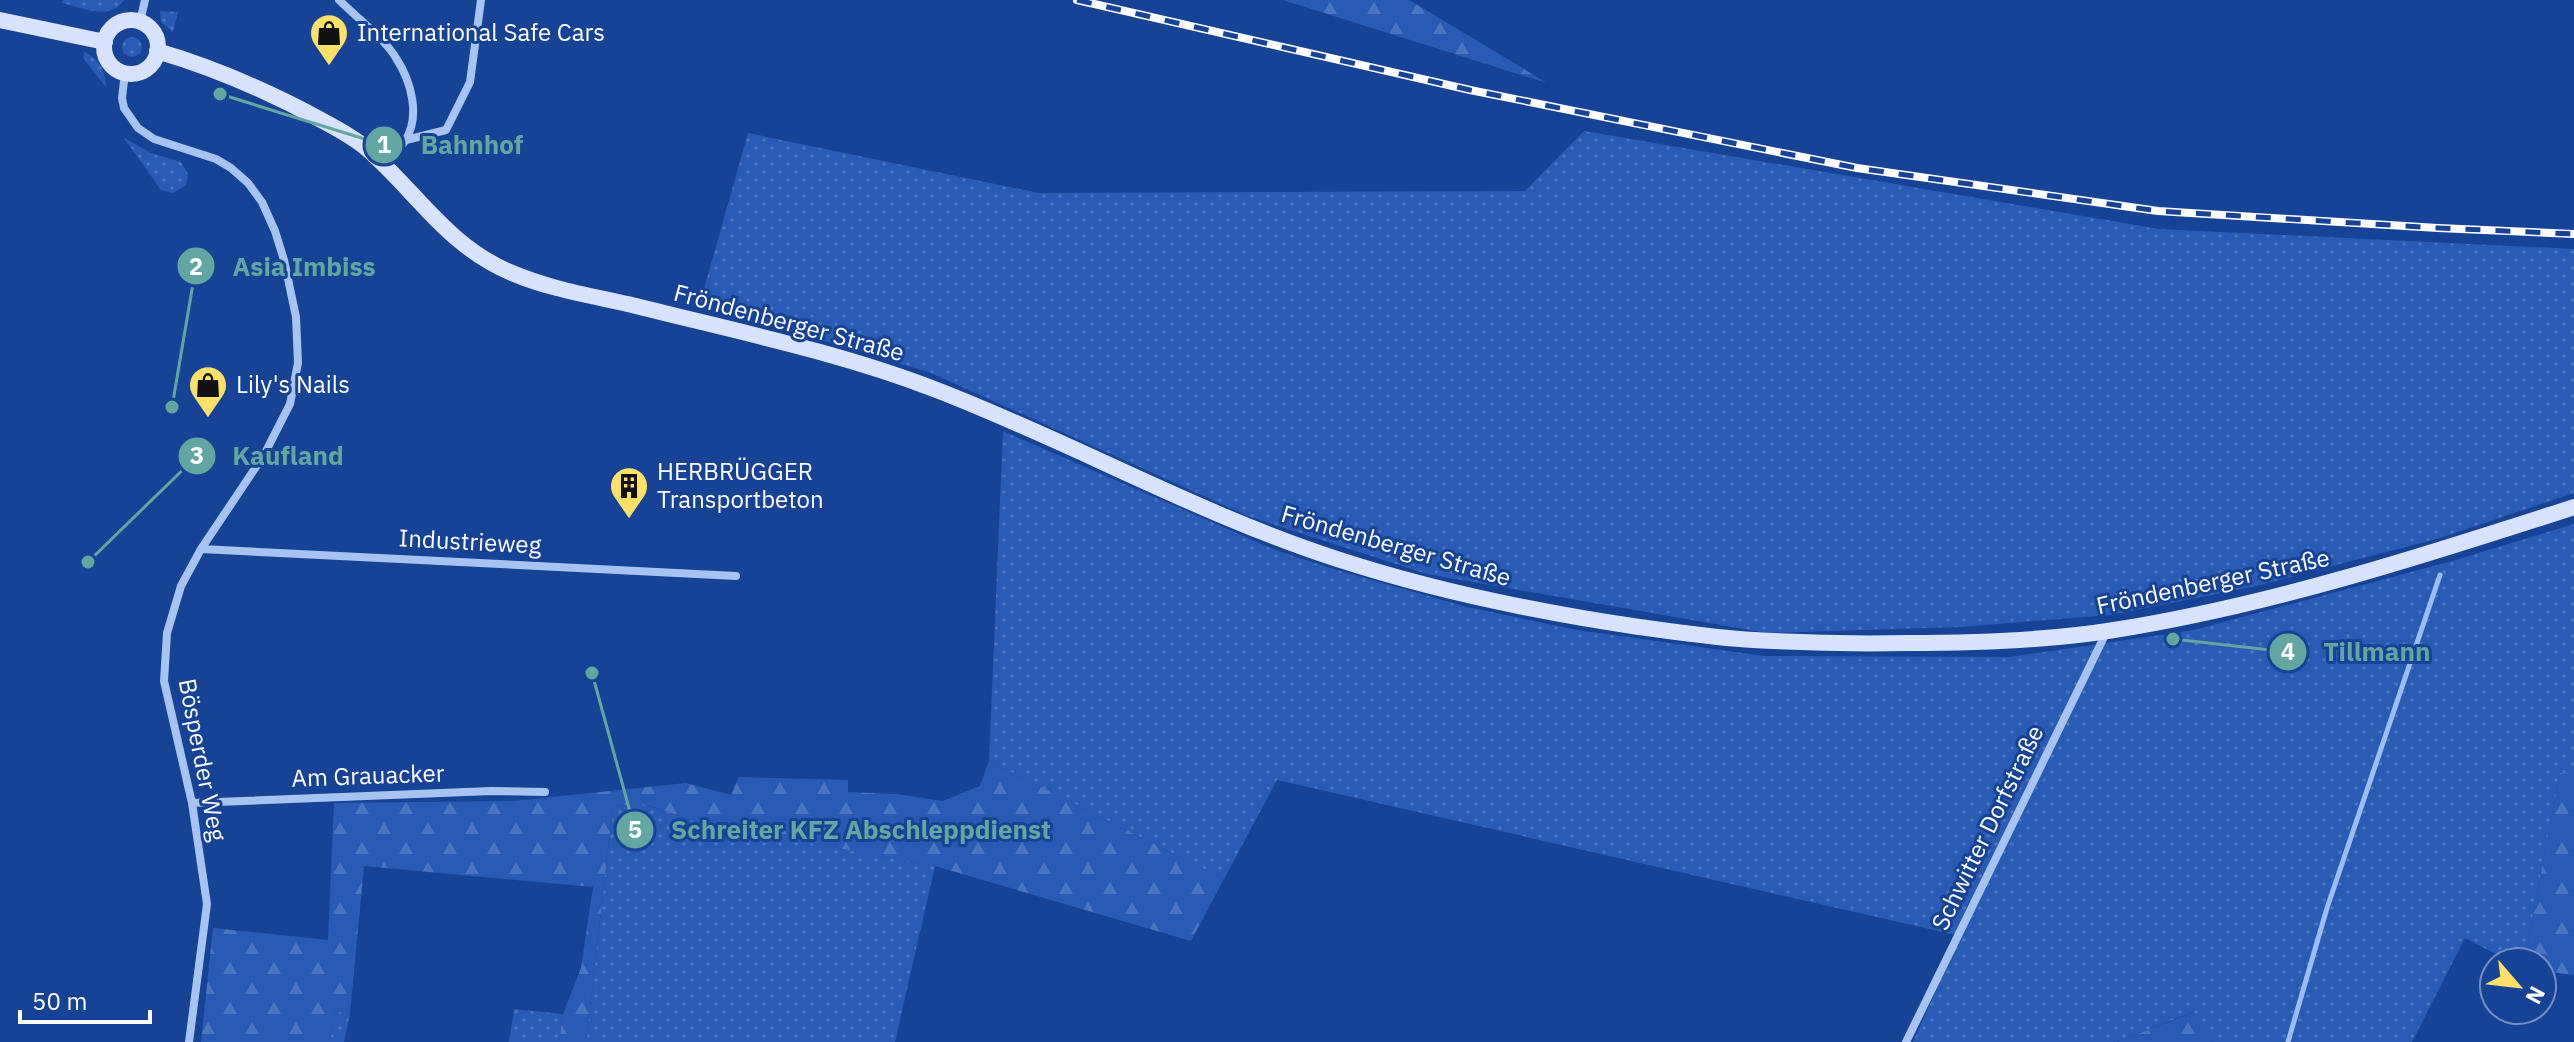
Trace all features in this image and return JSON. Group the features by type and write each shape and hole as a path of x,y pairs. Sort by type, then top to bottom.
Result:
{"main road":[{"path":"0,20 105,42"},
{"path":"140,22 154,34 157,51 154,60 142,71 118,71 106,58 105,42 112,28 118,24 140,22"},
{"name":"Fröndenberger Straße","path":"157,51 202,65 286,101 354,139 384,165 459,243 514,274 555,288 823,354 928,386 1032,429 1248,527 1339,559 1431,586 1583,619 1749,640 1955,643 2106,631 2274,598 2442,550 2574,507"}],"street":[{"path":"140,22 145,0"},
{"path":"339,0 396,56 409,83 414,104 412,122 406,140 384,165"},
{"path":"406,140 446,130 470,82 481,0"},
{"name":"Bösperder Weg","path":"125,73 124,108 138,128 154,139 216,159 248,183 262,202 284,260 296,317 298,363 290,404 264,455 201,549 181,586 172,611 164,658 164,681 192,803 207,904 189,1042"},
{"name":"Industrieweg","path":"201,549 736,576"},
{"name":"Schwitter Dorfstraße","path":"1906,1042 2106,631"},
{"name":"Am Grauacker","path":"192,803 491,791 545,792"}],"green space":[{"path":"63,0 124,0 111,10 104,11 87,10 62,3"},
{"path":"1283,0 1409,0 1547,83"},
{"path":"160,11 178,12 173,32 161,22"},
{"path":"128,37 136,37 142,47 136,57 128,57 122,51 122,43"},
{"path":"85,52 101,66 106,87 83,58"},
{"path":"1584,131 2159,229 2574,249 2574,493 2440,538 2252,587 2110,615 1961,627 1767,633 1427,574 1248,516 931,373 700,303 748,133 1039,193 1525,191"},
{"path":"124,138 151,153 181,162 188,174 186,185 173,193 161,190"},
{"path":"1003,431 1278,551 1340,571 1467,607 1577,630 1764,656 2009,657 2194,630 2452,561 2574,524 2574,774 2560,773 2527,946 2480,946 2465,938 2412,1042 2212,1042 2193,1012 2117,1042 1913,1042 1960,936 1277,780 1224,879 989,761"},
{"path":"989,761 1224,879 1191,941 935,866 698,822 644,804 613,806 586,1042 559,1042 563,1014 581,968 593,887 364,866 350,1014 335,1011 330,1042 201,1042 213,928 328,940 334,803 514,801 686,783 731,795 739,777 848,780 848,792 896,794 943,801 980,786"},
{"path":"2560,773 2574,774 2574,975 2558,973 2558,946 2527,946"},
{"path":"643,804 698,822 935,866 895,1042 586,1042 613,806"},
{"path":"514,1009 563,1014 559,1042 509,1042"},
{"path":"335,1011 350,1014 344,1042 330,1042"},
{"path":"2194,1012 2212,1042 2117,1042"}],"waterway":[{"path":"2288,1042 2327,908 2440,575"}],"railway":[{"path":"1077,0 1470,90 1857,168 2158,211 2574,234"}],"place":[{"name":"International Safe Cars","path":"329,67"},
{"name":"Bahnhof","path":"220,94"},
{"name":"Asia Imbiss","path":"172,407"},
{"name":"Lily's Nails","path":"208,419"},
{"name":"HERBRÜGGER Transportbeton","path":"629,520"},
{"name":"Kaufland","path":"88,562"},
{"name":"Tillmann","path":"2173,639"},
{"name":"Schreiter KFZ Abschleppdienst","path":"592,673"}]}
